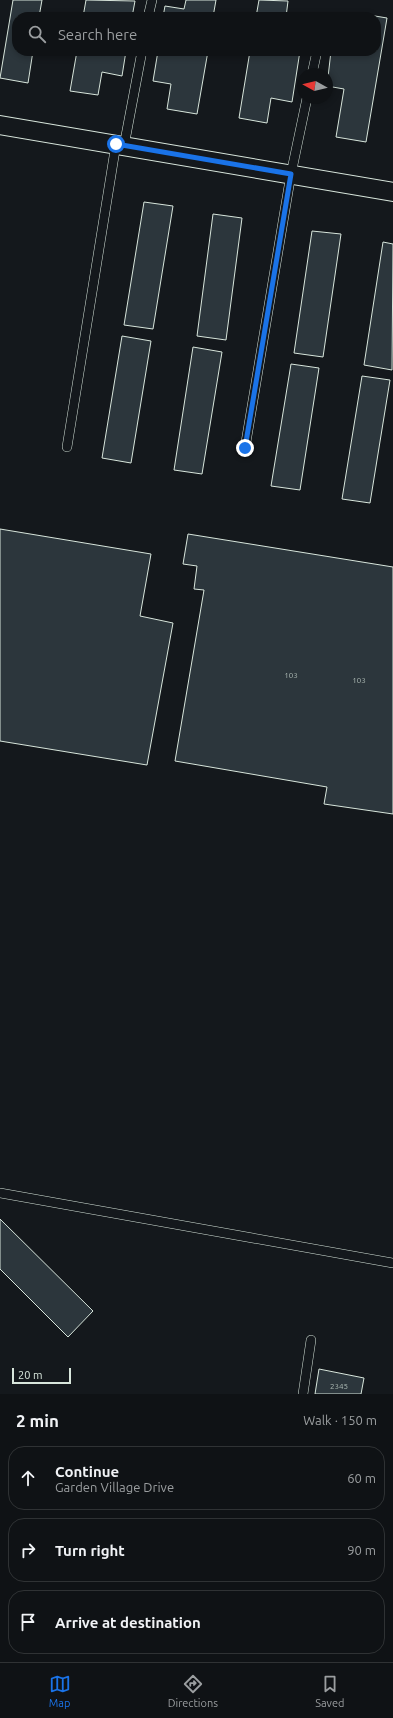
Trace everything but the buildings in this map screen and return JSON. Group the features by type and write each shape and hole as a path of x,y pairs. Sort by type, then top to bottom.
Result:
{"street":[{"path":"0,125 393,192"}],"lane":[{"path":"149,12 152,0"},
{"path":"67,447 120,145 141,56"},
{"path":"313,68 316,56"},
{"path":"245,448 291,174 306,104"},
{"path":"0,1193 393,1263"},
{"path":"303,1394 312,1340"}],"route":[{"path":"116,144 291,174 245,448"}]}
